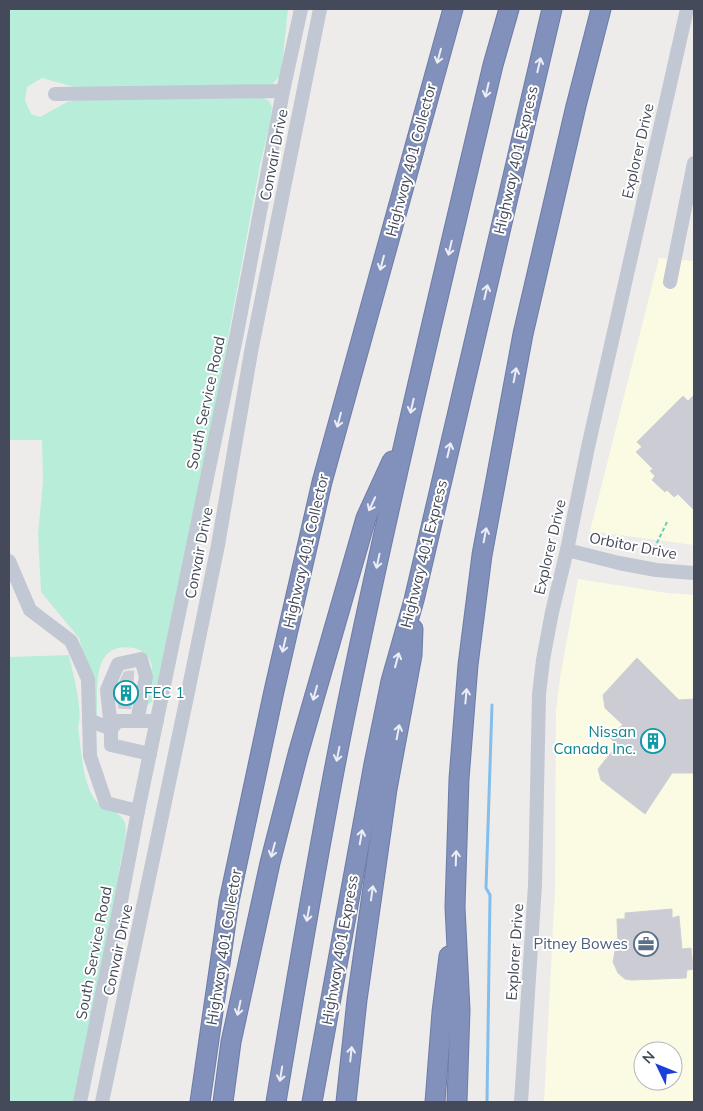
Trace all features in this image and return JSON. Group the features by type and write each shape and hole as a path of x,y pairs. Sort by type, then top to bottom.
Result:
{"highway":[{"name":"Highway 401 Collector","path":"200,1102 229,901 278,672 322,482 453,9"},
{"path":"276,1102 343,725 407,428 493,65 509,9"},
{"name":"Highway 401 Express","path":"312,1102 391,681 414,600 552,9"},
{"path":"457,1102 460,1010 455,907 459,779 468,665 482,555 523,334 576,106 601,9"},
{"path":"223,1102 231,1042 270,863 298,754 366,518 407,428"},
{"path":"346,1102 357,1000 387,789 412,656 414,600"},
{"path":"435,1102 442,1012 455,907"}],"street":[{"name":"South Service Road","path":"80,1102 301,9"},
{"name":"Convair Drive","path":"102,1102 218,545 252,352 320,9"},
{"name":"Explorer Drive","path":"521,1102 535,885 539,694 543,660 589,441 687,9"},
{"path":"55,94 283,92"},
{"path":"670,282 694,163"},
{"name":"Orbitor Drive","path":"566,550 656,570 694,573"},
{"path":"9,561 30,610 71,641 88,680 90,756 106,803 138,811"},
{"path":"137,721 146,677 141,659 118,664 107,690 112,745 150,754"},
{"path":"89,720 111,729"},
{"path":"111,729 118,721 157,721"}],"path":[{"path":"654,549 668,520"}],"shaded area":[{"path":"659,258 694,261 694,545 590,531"},
{"path":"578,579 667,593 694,595 694,1102 544,1102 555,890 556,711"}],"green space":[{"path":"9,9 288,9 281,74 272,85 74,87 42,78 27,87 25,100 31,114 40,117 67,102 83,99 263,98 269,101 272,107 214,414 157,685 152,702 145,707 152,666 150,660 143,652 134,648 120,648 110,652 103,659 99,670 97,718 92,713 84,657 79,638 41,592 38,534 43,482 42,440 9,440"},
{"path":"69,655 79,701 78,725 87,784 95,800 102,806 120,815 126,827 119,869 118,895 73,1102 9,1102 9,657"}],"building":[{"path":"694,395 694,510 678,494 674,497 667,490 665,492 652,480 655,476 650,471 653,469 636,452 642,447 637,442 683,396 688,401"},
{"name":"Nissan Canada Inc.","path":"637,658 679,700 694,699 694,773 672,773 645,814 601,780 598,769 617,745 608,736 623,725 605,708 603,695"},
{"name":"FEC 1","path":"134,671 131,709 118,708 120,681 124,672"},
{"path":"672,909 672,918 679,916 682,949 691,948 693,969 687,970 686,978 625,979 618,973 613,962 618,944 617,919 625,919 625,913"}],"waterway":[{"path":"487,1102 490,895 486,888 492,705"}],"place":[{"name":"FEC 1","path":"126,693"},
{"name":"Nissan Canada Inc.","path":"653,741"},
{"name":"Pitney Bowes","path":"646,944"}]}
